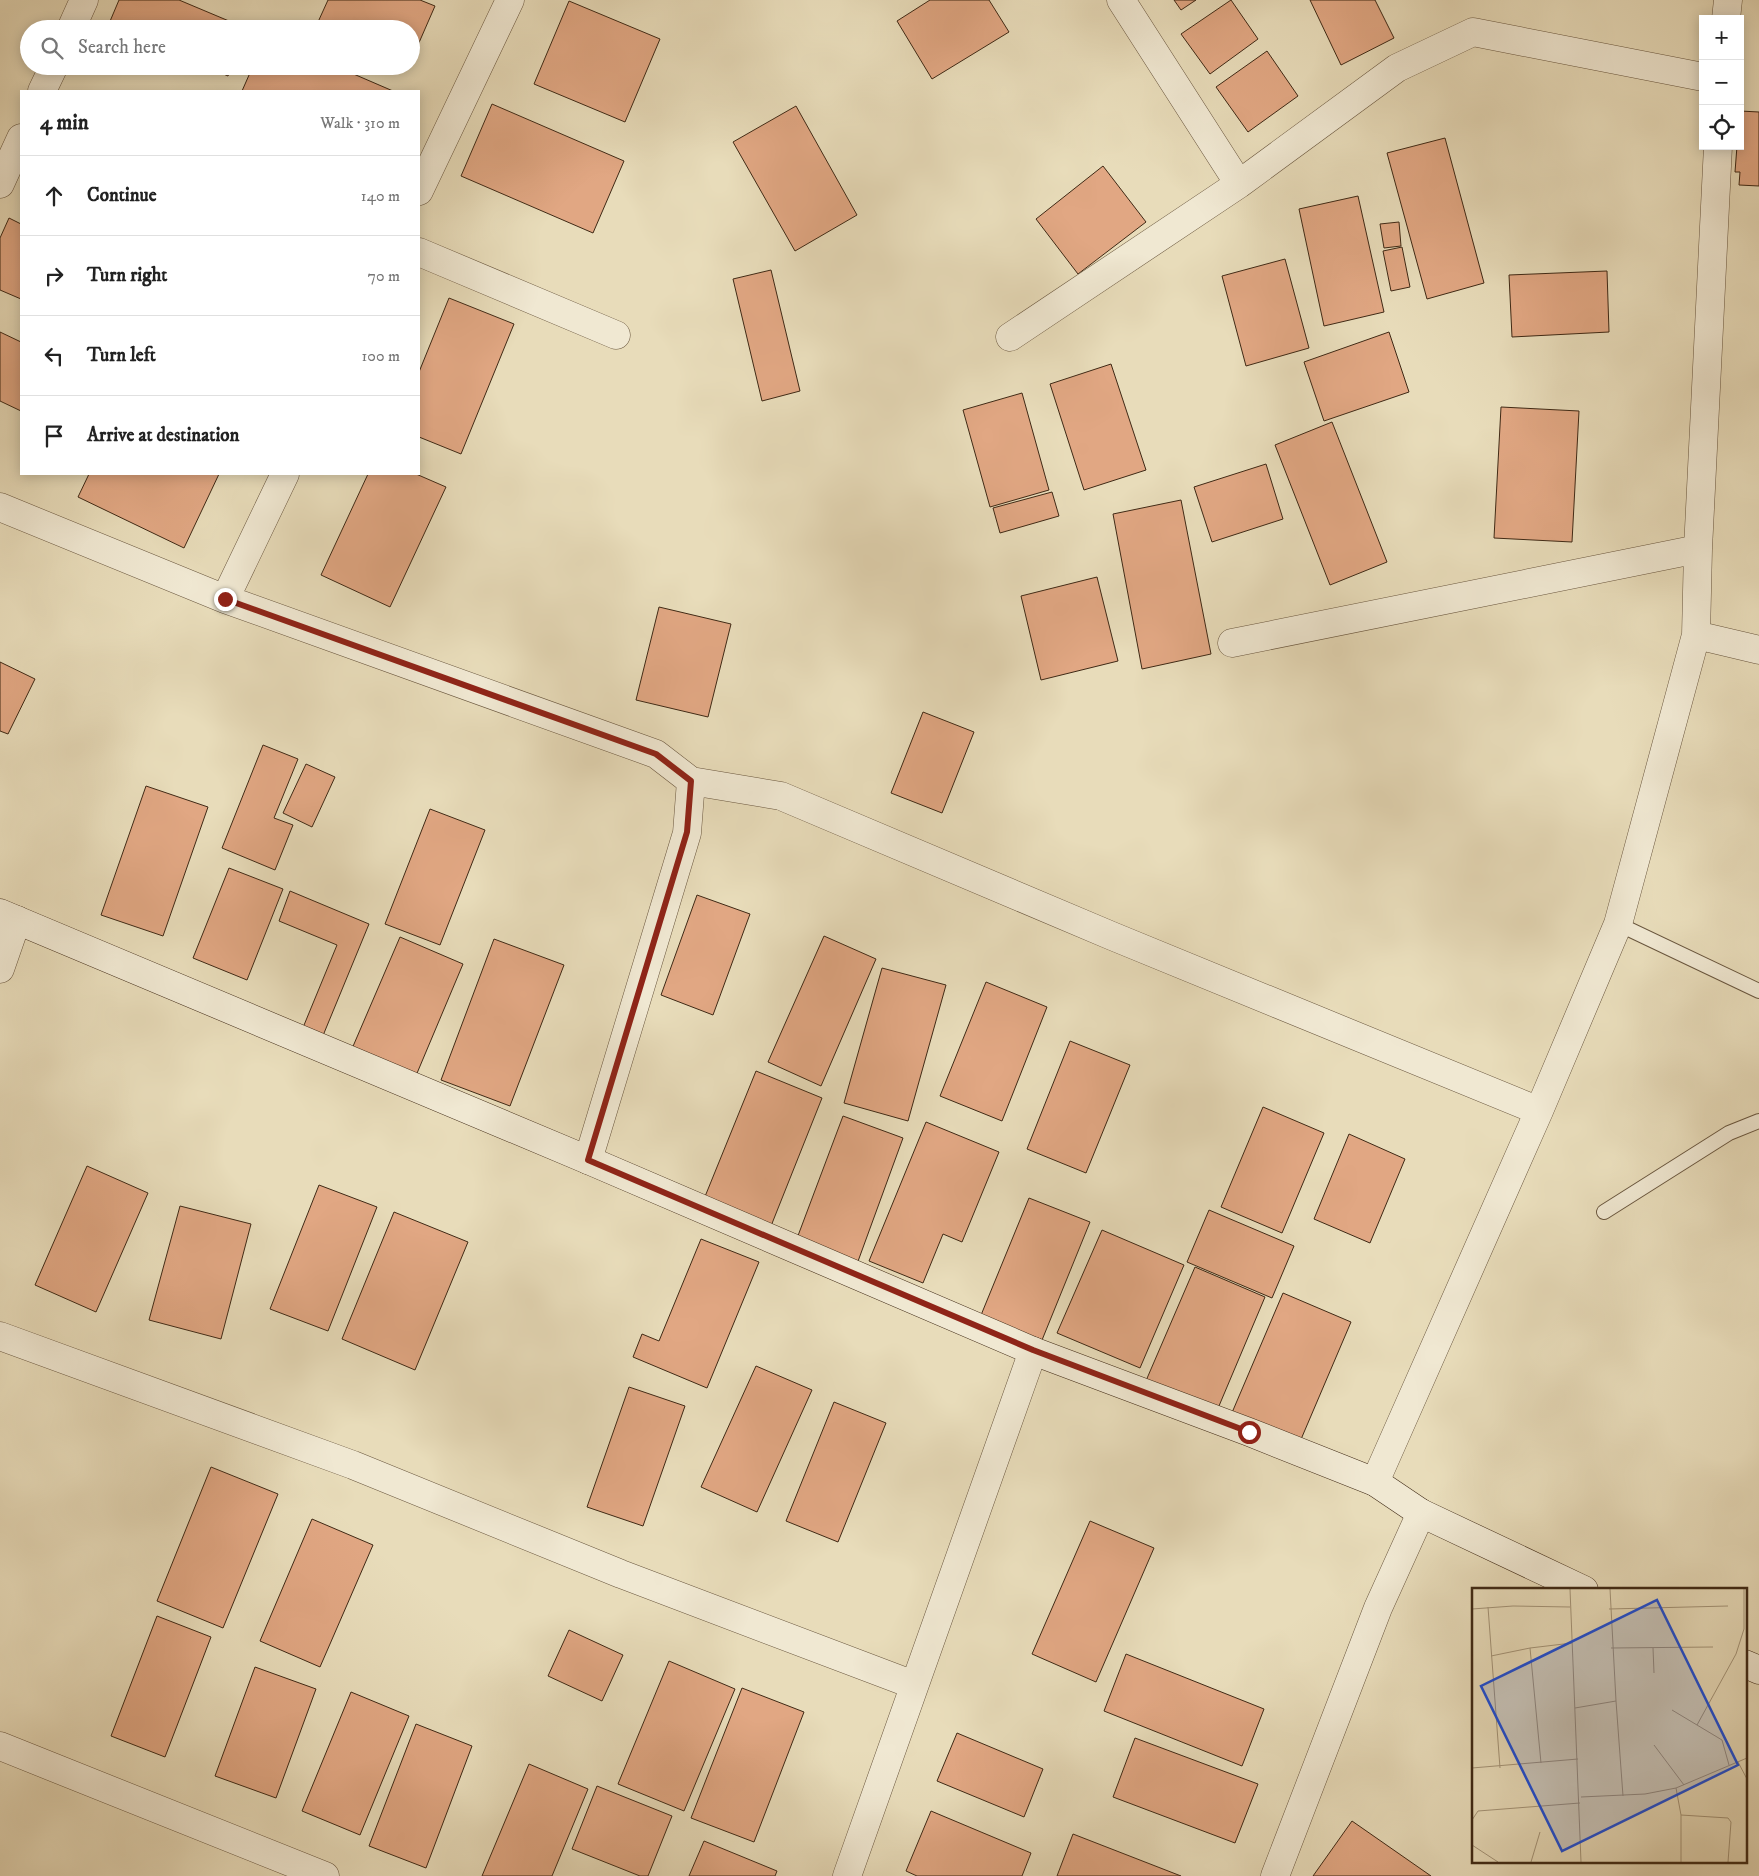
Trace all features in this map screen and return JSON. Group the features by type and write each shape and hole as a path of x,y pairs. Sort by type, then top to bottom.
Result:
{"street":[{"path":"74,20 84,0"},
{"path":"420,189 510,0"},
{"path":"1121,0 1239,184"},
{"path":"1726,15 1728,0"},
{"path":"1010,337 1239,184 1397,68 1473,32 1699,76"},
{"path":"42,90 50,75"},
{"path":"0,184 20,140"},
{"path":"1375,1482 1539,1111 1618,924 1696,635 1698,548 1718,150"},
{"path":"420,252 616,335"},
{"path":"225,599 285,475"},
{"path":"0,507 225,599 656,754 691,781 782,796 1112,936 1539,1111"},
{"path":"1232,643 1698,548"},
{"path":"1696,635 1759,650"},
{"path":"588,1160 687,832 691,781"},
{"path":"0,968 8,917 588,1160 1033,1350 1375,1482 1421,1513 1580,1588"},
{"path":"0,1336 354,1465 621,1574 914,1685"},
{"path":"847,1876 1033,1350"},
{"path":"1275,1876 1378,1608 1421,1513"},
{"path":"1746,1664 1759,1670"},
{"path":"0,1746 326,1876"}],"lane":[{"path":"1618,924 1759,991"},
{"path":"1604,1212 1729,1133 1759,1121"}],"building":[{"path":"119,0 179,0 227,20 111,20"},
{"path":"328,0 420,0 435,6 420,40 420,20 319,20"},
{"path":"930,0 989,0 1009,32 932,79 897,21"},
{"path":"1174,0 1196,0 1181,10"},
{"path":"1231,0 1258,39 1210,74 1181,34"},
{"path":"1310,0 1375,0 1394,38 1341,65"},
{"path":"569,1 660,39 625,122 534,84"},
{"path":"1267,51 1298,96 1248,132 1216,87"},
{"path":"249,75 356,75 391,90 242,90"},
{"path":"492,104 624,161 593,233 461,176"},
{"path":"796,106 857,215 795,251 733,142"},
{"path":"1744,111 1759,112 1759,186 1739,185 1740,172 1735,172 1737,150 1744,150"},
{"path":"1445,138 1484,283 1427,299 1387,153"},
{"path":"1103,166 1146,222 1078,274 1036,219"},
{"path":"1358,196 1384,312 1324,326 1299,209"},
{"path":"9,218 20,224 20,299 0,290 0,238"},
{"path":"1399,222 1401,246 1384,248 1380,224"},
{"path":"1402,247 1410,287 1391,291 1383,251"},
{"path":"1285,259 1309,348 1246,366 1222,276"},
{"path":"771,270 800,391 762,401 733,279"},
{"path":"1607,271 1609,332 1512,337 1509,275"},
{"path":"449,298 514,324 461,454 420,437 420,370"},
{"path":"0,332 20,342 20,411 0,401"},
{"path":"1389,332 1409,392 1324,421 1304,362"},
{"path":"1111,364 1146,470 1084,490 1050,384"},
{"path":"1022,393 1049,490 990,507 963,410"},
{"path":"1501,407 1579,411 1572,542 1494,538"},
{"path":"1332,422 1387,562 1330,585 1275,445"},
{"path":"1266,464 1283,519 1212,542 1194,487"},
{"path":"89,475 219,475 184,548 78,497"},
{"path":"368,475 418,475 446,487 390,607 321,575"},
{"path":"1052,492 1059,516 1000,533 993,508"},
{"path":"1181,500 1211,654 1142,669 1113,514"},
{"path":"1097,577 1118,661 1041,680 1021,596"},
{"path":"659,607 731,624 708,717 636,700"},
{"path":"0,662 35,679 8,734 0,731"},
{"path":"923,712 974,732 942,813 891,793"},
{"path":"263,745 298,759 274,818 293,825 275,870 222,848"},
{"path":"306,764 335,777 312,827 283,813"},
{"path":"146,786 208,807 163,936 101,915"},
{"path":"430,809 485,830 440,945 385,924"},
{"path":"229,868 283,889 247,980 193,958"},
{"path":"290,891 369,924 322,1038 302,1030 337,945 279,921"},
{"path":"697,895 750,914 713,1015 661,995"},
{"path":"824,936 876,959 821,1086 768,1062"},
{"path":"400,937 463,964 415,1078 351,1051"},
{"path":"494,939 564,965 510,1106 441,1080"},
{"path":"882,968 946,985 908,1121 844,1103"},
{"path":"986,982 1047,1007 1002,1121 940,1096"},
{"path":"1070,1041 1130,1065 1086,1173 1027,1149"},
{"path":"756,1071 822,1098 771,1226 704,1199"},
{"path":"1263,1107 1324,1133 1282,1233 1221,1207"},
{"path":"843,1116 903,1138 857,1264 796,1241"},
{"path":"926,1122 999,1152 962,1242 943,1234 923,1283 869,1261"},
{"path":"1349,1134 1405,1159 1370,1243 1314,1219"},
{"path":"87,1166 148,1193 96,1312 35,1285"},
{"path":"319,1185 377,1207 328,1331 270,1309"},
{"path":"1029,1198 1090,1222 1040,1345 979,1320"},
{"path":"180,1206 251,1224 221,1339 149,1320"},
{"path":"1209,1210 1294,1246 1272,1298 1187,1262"},
{"path":"394,1212 468,1242 415,1370 342,1339"},
{"path":"1102,1230 1184,1265 1140,1368 1057,1333"},
{"path":"701,1239 759,1262 707,1388 633,1357 642,1334 659,1341"},
{"path":"1195,1267 1265,1297 1216,1413 1145,1383"},
{"path":"1283,1293 1351,1322 1299,1444 1231,1415"},
{"path":"756,1366 812,1390 757,1512 701,1487"},
{"path":"629,1387 685,1406 643,1526 587,1507"},
{"path":"834,1402 886,1423 838,1542 786,1521"},
{"path":"211,1467 278,1494 223,1628 157,1601"},
{"path":"312,1519 373,1545 320,1667 260,1641"},
{"path":"1090,1521 1154,1548 1096,1682 1032,1654"},
{"path":"157,1616 211,1637 165,1757 111,1736"},
{"path":"569,1630 623,1655 602,1701 548,1676"},
{"path":"1126,1654 1264,1709 1242,1766 1104,1711"},
{"path":"669,1661 735,1689 684,1811 618,1784"},
{"path":"255,1667 316,1689 276,1798 215,1776"},
{"path":"742,1688 804,1712 754,1842 691,1818"},
{"path":"351,1692 409,1716 360,1835 302,1811"},
{"path":"416,1724 472,1746 426,1868 369,1846"},
{"path":"957,1733 1043,1769 1024,1817 937,1781"},
{"path":"1135,1738 1258,1784 1235,1843 1113,1797"},
{"path":"529,1764 588,1789 552,1876 482,1876"},
{"path":"597,1786 672,1816 648,1876 640,1876 572,1849"},
{"path":"931,1811 1031,1853 1022,1876 917,1876 906,1871"},
{"path":"1352,1821 1431,1876 1313,1876"},
{"path":"1073,1834 1181,1876 1057,1876"},
{"path":"704,1841 777,1871 775,1876 689,1876"}],"route":[{"path":"225,599 656,754 691,781 687,832 588,1160 1033,1350 1249,1432"}]}
